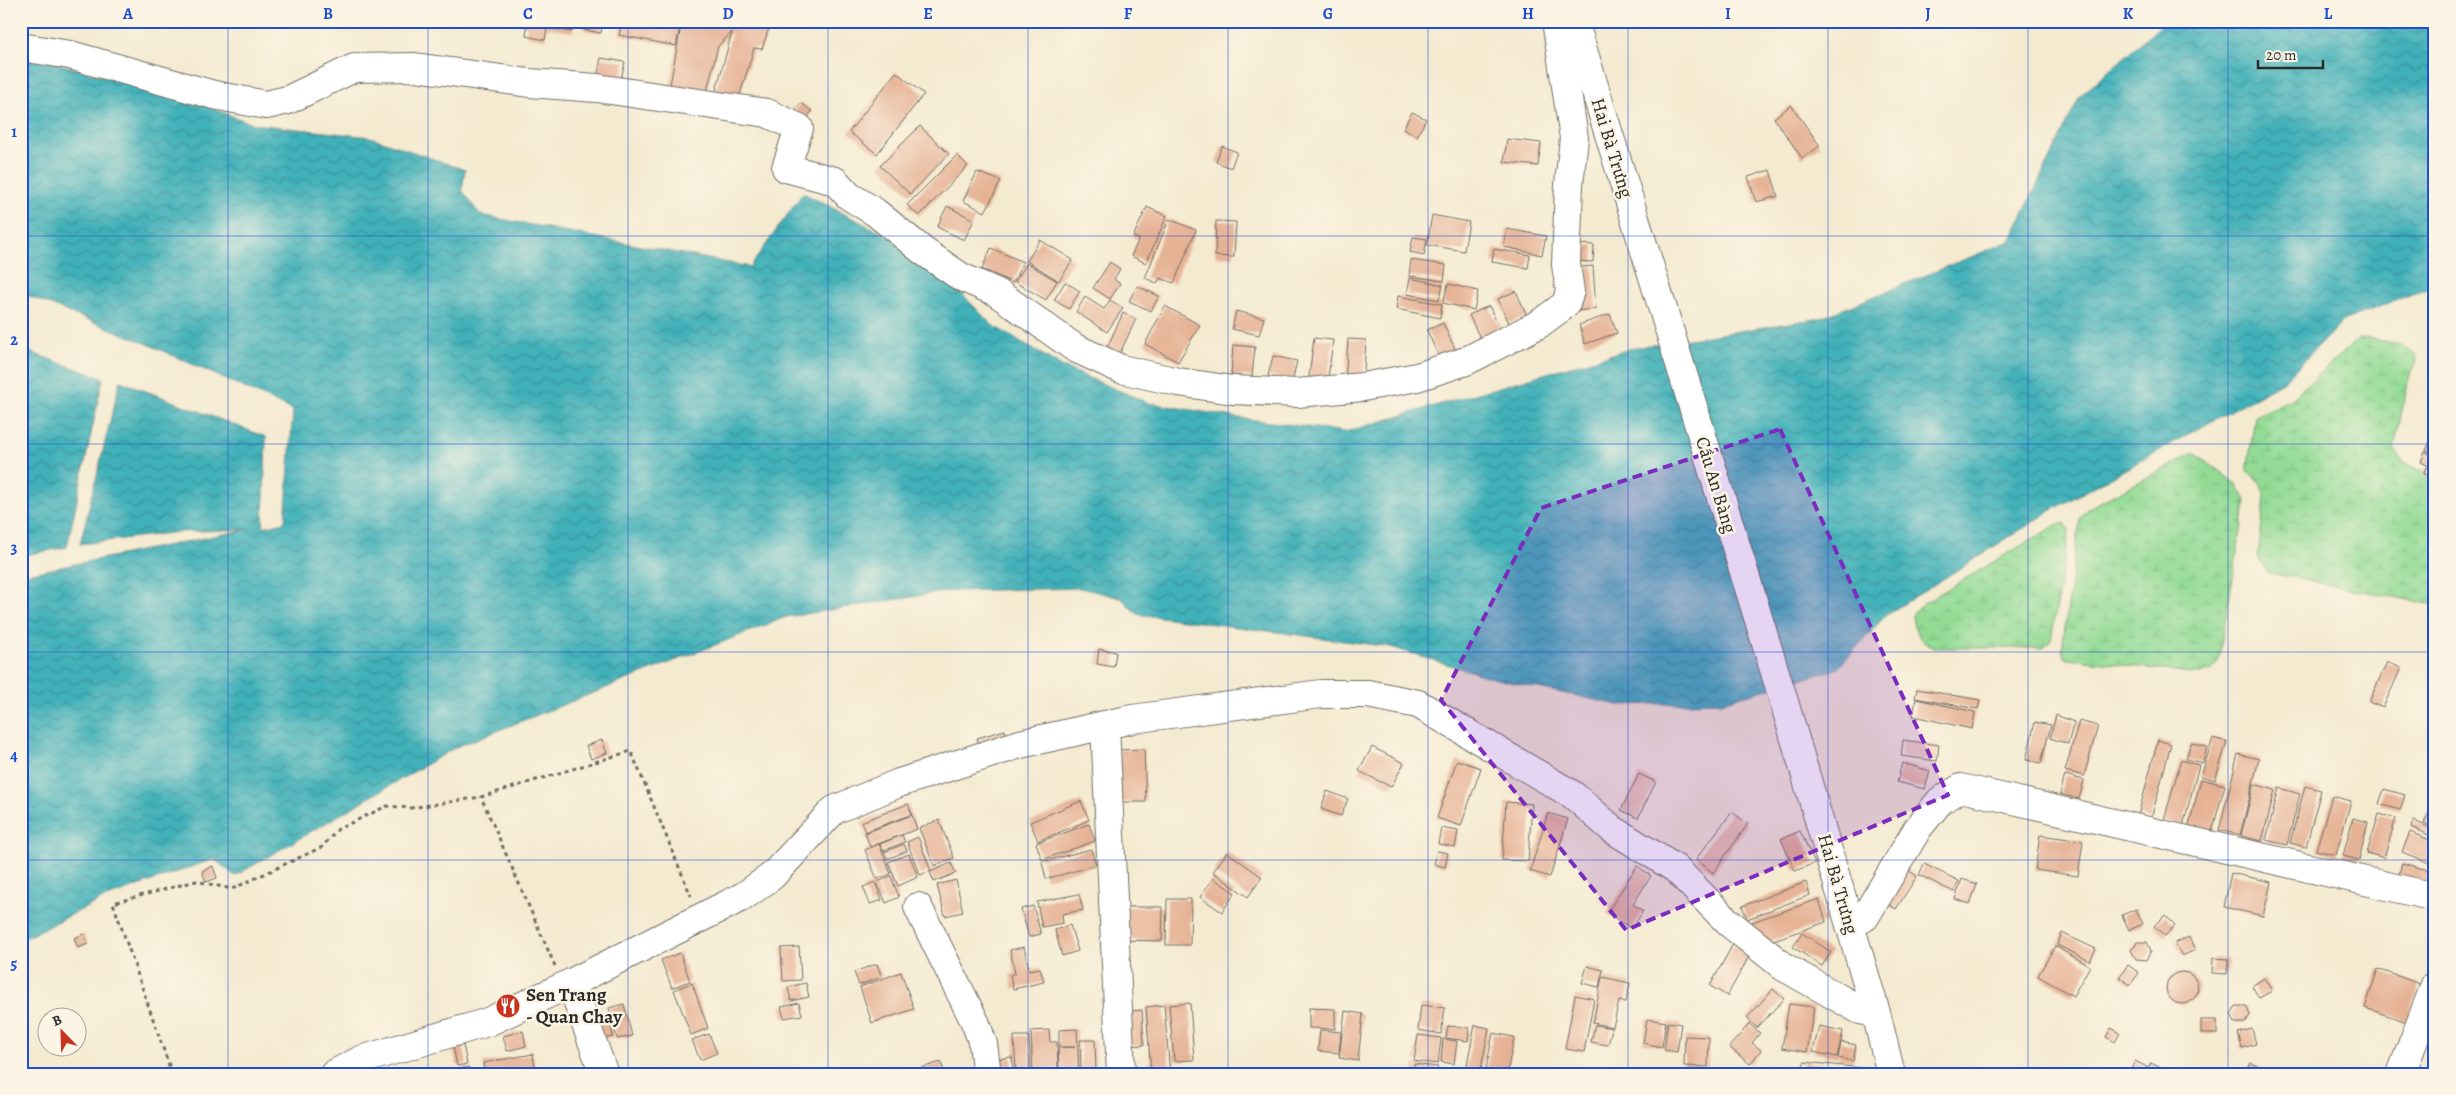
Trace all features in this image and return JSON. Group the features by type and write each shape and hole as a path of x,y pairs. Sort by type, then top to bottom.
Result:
{"street":[{"path":"21,47 70,55 214,95 266,105 288,100 354,68 415,67 529,83 597,88 767,113 799,128 786,168 835,180 849,196 875,212 923,251 961,278 996,292 1075,348 1121,369 1178,382 1233,390 1297,393 1363,387 1425,375 1466,361 1539,324 1566,304 1570,291 1566,265 1569,185 1574,138 1556,21"},
{"name":"Hai Bà Trưng","path":"1574,21 1650,274"},
{"name":"Cầu An Bàng","path":"1650,274 1782,695"},
{"path":"334,1074 361,1060 488,1022 568,985 744,896 772,876 817,825 834,810 899,783 1020,744 1132,719 1321,694 1368,694 1418,704 1573,795 1612,829 1676,869 1728,922 1784,966 1820,989 1860,1010 1876,1013"},
{"name":"Hai Bà Trưng","path":"1782,695 1876,1013 1891,1074"},
{"path":"1105,725 1121,1074"},
{"path":"1850,925 1865,917 1918,828 1940,801 1960,788 2435,897"},
{"path":"918,907 976,1024 983,1044 987,1074"},
{"path":"568,985 604,1074"},
{"path":"2401,1074 2435,985"}],"path":[{"path":"172,1074 113,903 196,881 232,889 322,848 338,829 386,806 411,808 481,797 631,751 700,918"},
{"path":"481,797 568,985"}],"highlighted area":[{"path":"1780,429 1948,795 1626,930 1441,700 1541,508"}],"green space":[{"path":"2367,338 2401,345 2415,354 2416,361 2409,378 2394,448 2405,464 2435,475 2435,605 2269,573 2258,558 2265,496 2260,482 2247,472 2255,416 2291,399 2357,340"},
{"path":"2194,453 2237,484 2246,501 2218,663 2211,670 2200,674 2068,659 2064,656 2062,649 2080,518 2087,509"},
{"path":"2065,523 2069,531 2051,640 2044,648 1935,648 1925,643 1918,636 1912,615 1922,604 2058,524"}],"water":[{"path":"2166,21 2435,21 2435,285 2343,321 2284,381 2052,510 1886,615 1837,669 1722,702 1618,705 1492,678 1391,647 1137,614 1121,598 1081,588 949,591 786,617 456,747 235,876 214,859 107,897 21,940 21,575 249,529 179,532 80,544 120,381 266,437 263,527 285,522 293,410 143,342 21,293 21,53 196,102 253,124 370,137 465,170 462,190 480,215 750,267 803,193 890,237 936,267 992,325 1063,367 1149,403 1240,418 1345,432 1633,348 1821,318 2010,241 2080,96"},
{"path":"21,349 103,378 67,547 21,556"}],"building":[{"path":"513,21 575,21 572,32 547,28 545,40 526,36 527,26 513,24"},
{"path":"585,21 603,21 601,33 584,30"},
{"path":"622,21 681,21 676,46 619,35"},
{"path":"682,21 760,21 770,25 762,49 754,48 737,105 714,98 732,32 718,46 705,99 669,90"},
{"path":"601,58 625,62 620,83 597,78"},
{"path":"896,72 924,94 877,154 849,132"},
{"path":"801,103 812,111 804,123 792,115"},
{"path":"1791,105 1820,146 1802,158 1774,118"},
{"path":"1412,112 1426,119 1417,136 1403,129"},
{"path":"920,126 949,154 910,194 880,166"},
{"path":"1507,139 1541,143 1538,166 1504,162"},
{"path":"1222,146 1237,152 1231,168 1216,162"},
{"path":"957,155 968,166 919,216 907,205"},
{"path":"1770,170 1778,196 1756,202 1748,177"},
{"path":"977,172 1001,181 985,212 963,201"},
{"path":"947,206 974,220 964,240 937,227"},
{"path":"1147,207 1167,216 1146,263 1131,256 1139,239 1133,237"},
{"path":"1432,215 1469,222 1464,251 1427,245"},
{"path":"1169,219 1196,230 1174,283 1160,278 1157,283 1145,278"},
{"path":"1216,221 1236,222 1234,257 1215,256"},
{"path":"1507,229 1546,236 1542,255 1504,247"},
{"path":"1413,237 1427,239 1424,255 1410,252"},
{"path":"1040,240 1073,260 1059,281 1027,261"},
{"path":"1576,244 1594,245 1593,262 1575,261"},
{"path":"991,248 1023,262 1013,283 982,269"},
{"path":"1494,249 1530,255 1528,268 1492,262"},
{"path":"1411,260 1446,265 1444,281 1409,276"},
{"path":"1110,262 1120,269 1114,279 1120,284 1110,299 1093,288"},
{"path":"1027,263 1057,281 1046,300 1015,282"},
{"path":"1593,266 1596,309 1573,311 1570,268"},
{"path":"1410,278 1443,285 1439,300 1407,294"},
{"path":"1065,282 1080,291 1069,309 1054,300"},
{"path":"1448,284 1478,291 1474,310 1443,303"},
{"path":"1137,286 1159,296 1151,311 1129,301"},
{"path":"1516,291 1527,316 1509,323 1498,299"},
{"path":"1398,296 1442,304 1440,318 1396,309"},
{"path":"1085,297 1104,309 1110,300 1123,308 1107,332 1076,312"},
{"path":"1165,306 1200,325 1178,362 1145,344"},
{"path":"1489,306 1500,329 1480,338 1469,315"},
{"path":"1236,311 1264,318 1259,335 1232,329"},
{"path":"1123,313 1136,319 1118,357 1105,352"},
{"path":"1610,314 1617,333 1585,344 1579,325"},
{"path":"1443,323 1459,358 1442,365 1427,330"},
{"path":"1314,338 1333,340 1327,386 1308,384"},
{"path":"1348,339 1366,340 1363,385 1345,384"},
{"path":"1233,345 1255,347 1252,377 1231,375"},
{"path":"1273,356 1297,361 1292,382 1268,376"},
{"path":"2431,440 2435,442 2435,454 2426,451"},
{"path":"2425,452 2435,457 2435,469 2421,462"},
{"path":"2426,467 2435,471 2435,479 2423,474"},
{"path":"1099,649 1116,652 1114,667 1097,664"},
{"path":"2387,662 2401,668 2383,708 2369,702"},
{"path":"1917,689 1980,700 1978,709 1915,698"},
{"path":"1916,699 1975,712 1972,729 1913,716"},
{"path":"2056,715 2074,722 2068,744 2050,738"},
{"path":"2079,721 2098,726 2084,776 2065,771"},
{"path":"2035,722 2051,725 2041,763 2026,760"},
{"path":"1005,730 1009,743 981,751 977,738"},
{"path":"2213,738 2227,742 2215,780 2201,776"},
{"path":"602,740 607,753 591,759 586,746"},
{"path":"1903,740 1939,745 1937,761 1901,756"},
{"path":"2158,740 2171,744 2151,819 2138,816"},
{"path":"2191,743 2207,747 2203,763 2186,759"},
{"path":"1372,747 1404,763 1391,787 1359,771"},
{"path":"1144,749 1146,802 1120,802 1119,750"},
{"path":"2238,754 2259,759 2240,835 2219,830"},
{"path":"1457,760 1481,768 1461,826 1437,818"},
{"path":"2181,760 2199,765 2183,826 2164,820"},
{"path":"1902,763 1930,771 1925,789 1897,782"},
{"path":"1639,774 1656,782 1638,818 1621,810"},
{"path":"2065,775 2084,780 2079,799 2060,794"},
{"path":"2201,779 2225,785 2209,842 2186,836"},
{"path":"2254,784 2275,790 2262,841 2241,836"},
{"path":"2305,786 2321,790 2306,847 2290,843"},
{"path":"2279,788 2300,794 2287,845 2266,840"},
{"path":"2384,789 2405,795 2400,810 2379,804"},
{"path":"1327,791 1348,799 1341,816 1321,809"},
{"path":"2332,796 2351,801 2336,855 2316,850"},
{"path":"2435,799 2435,828 2424,823"},
{"path":"1081,801 1089,820 1038,841 1030,822"},
{"path":"1506,802 1532,804 1528,861 1502,860"},
{"path":"908,804 912,814 865,832 861,822"},
{"path":"1732,812 1748,824 1713,873 1696,859"},
{"path":"1548,813 1568,819 1550,877 1530,871"},
{"path":"2379,814 2396,818 2384,858 2367,853"},
{"path":"912,815 917,829 870,847 865,833"},
{"path":"2353,818 2368,822 2359,860 2343,856"},
{"path":"939,820 954,858 934,866 919,828"},
{"path":"2414,821 2433,829 2431,836 2411,827"},
{"path":"1089,824 1095,841 1042,860 1036,843"},
{"path":"1441,828 1458,831 1455,847 1438,844"},
{"path":"1800,831 1815,863 1795,871 1781,839"},
{"path":"2410,832 2435,842 2435,857 2432,864 2402,852"},
{"path":"902,835 905,842 883,851 880,844"},
{"path":"2040,835 2083,841 2078,876 2035,870"},
{"path":"918,837 931,871 920,875 907,842"},
{"path":"879,844 891,874 877,879 865,850"},
{"path":"904,844 907,851 887,859 884,852"},
{"path":"1091,849 1096,865 1046,879 1042,862"},
{"path":"1437,851 1448,853 1445,867 1434,864"},
{"path":"1227,852 1262,877 1248,897 1213,872"},
{"path":"909,854 918,877 898,886 888,862"},
{"path":"951,863 956,873 934,882 930,872"},
{"path":"2402,863 2435,872 2435,890 2397,881"},
{"path":"1924,864 1959,881 1954,892 1919,875"},
{"path":"1900,865 1917,876 1896,909 1879,899"},
{"path":"213,866 217,878 206,882 202,871"},
{"path":"1637,866 1651,876 1633,904 1643,911 1632,929 1607,913"},
{"path":"2231,873 2271,882 2263,916 2224,907"},
{"path":"891,876 899,897 886,903 877,882"},
{"path":"1213,878 1235,893 1222,912 1200,897"},
{"path":"1962,879 1977,884 1970,904 1955,899"},
{"path":"956,880 963,912 945,916 937,885"},
{"path":"875,882 882,900 870,904 863,887"},
{"path":"1806,882 1810,895 1747,919 1742,906"},
{"path":"1079,894 1083,910 1062,914 1063,923 1042,927 1037,902"},
{"path":"1167,899 1191,899 1190,945 1166,945"},
{"path":"1819,899 1826,922 1759,945 1752,922"},
{"path":"1033,906 1041,934 1029,937 1021,909"},
{"path":"1120,907 1163,907 1162,941 1119,940"},
{"path":"2136,909 2143,924 2129,930 2122,915"},
{"path":"2165,915 2175,925 2165,936 2154,926"},
{"path":"1070,925 1078,951 1062,956 1055,930"},
{"path":"1802,933 1831,952 1822,966 1793,947"},
{"path":"2062,933 2096,949 2090,961 2057,945"},
{"path":"84,934 88,944 78,948 74,938"},
{"path":"2189,937 2195,950 2182,956 2175,943"},
{"path":"2137,942 2147,942 2151,951 2146,960 2136,959 2131,950"},
{"path":"1733,944 1751,953 1727,996 1710,986"},
{"path":"2055,946 2090,966 2073,996 2038,976"},
{"path":"799,947 801,980 783,981 781,948"},
{"path":"1024,947 1029,970 1040,968 1044,982 1013,989 1010,975 1015,973 1010,950"},
{"path":"680,953 690,981 672,988 661,960"},
{"path":"2213,958 2228,959 2227,974 2212,973"},
{"path":"877,964 882,977 859,985 854,972"},
{"path":"2128,965 2139,973 2130,985 2119,977"},
{"path":"1587,966 1603,970 1599,987 1582,983"},
{"path":"2378,969 2420,984 2407,1022 2365,1008"},
{"path":"901,972 914,1009 872,1023 860,987"},
{"path":"2182,972 2193,977 2198,988 2193,999 2182,1004 2171,999 2166,988 2171,977"},
{"path":"1602,977 1630,983 1626,1002 1619,1001 1613,1027 1593,1023"},
{"path":"2264,978 2272,991 2259,998 2252,986"},
{"path":"692,983 708,1028 691,1035 674,990"},
{"path":"806,983 809,997 791,1001 788,987"},
{"path":"1773,989 1784,999 1757,1028 1747,1018"},
{"path":"1575,995 1594,999 1584,1052 1565,1049"},
{"path":"799,1003 802,1015 784,1018 781,1007"},
{"path":"1190,1003 1194,1060 1174,1061 1169,1005"},
{"path":"624,1004 632,1036 617,1039 609,1008"},
{"path":"1789,1004 1814,1007 1807,1052 1782,1048"},
{"path":"1164,1005 1170,1074 1151,1074 1146,1007"},
{"path":"1421,1005 1445,1008 1441,1034 1418,1030"},
{"path":"2236,1006 2246,1006 2250,1015 2245,1023 2235,1023 2231,1014"},
{"path":"1309,1008 1335,1009 1335,1029 1309,1028"},
{"path":"1142,1010 1144,1045 1125,1046 1123,1012"},
{"path":"1345,1011 1363,1014 1358,1061 1339,1058"},
{"path":"609,1015 613,1037 600,1039 596,1017"},
{"path":"1647,1019 1666,1022 1662,1047 1643,1043"},
{"path":"2201,1020 2217,1020 2217,1034 2201,1034"},
{"path":"1668,1022 1681,1024 1677,1052 1664,1050"},
{"path":"1749,1024 1760,1033 1752,1043 1761,1050 1750,1064 1729,1047"},
{"path":"1475,1025 1489,1028 1480,1074 1465,1074"},
{"path":"1595,1025 1612,1028 1608,1045 1591,1042"},
{"path":"1448,1026 1469,1028 1468,1041 1446,1038"},
{"path":"1819,1026 1843,1031 1837,1057 1813,1052"},
{"path":"2111,1028 2120,1033 2115,1042 2106,1037"},
{"path":"1077,1029 1079,1074 1059,1074 1058,1048 1075,1047 1059,1047 1059,1030"},
{"path":"2252,1029 2256,1044 2242,1048 2238,1033"},
{"path":"1049,1030 1050,1042 1057,1042 1058,1070 1047,1071 1047,1074 1033,1074 1031,1031"},
{"path":"1320,1030 1341,1032 1339,1053 1318,1051"},
{"path":"523,1031 526,1046 507,1051 503,1036"},
{"path":"1493,1033 1514,1037 1507,1074 1485,1074"},
{"path":"709,1034 717,1053 700,1060 692,1040"},
{"path":"1418,1035 1441,1038 1438,1064 1414,1061"},
{"path":"1014,1036 1029,1036 1031,1074 1016,1074"},
{"path":"1685,1036 1709,1037 1708,1067 1684,1066"},
{"path":"1443,1039 1457,1041 1454,1064 1441,1062"},
{"path":"1080,1040 1095,1040 1096,1074 1081,1074"},
{"path":"1841,1042 1856,1045 1853,1061 1838,1058"},
{"path":"463,1045 467,1064 457,1066 453,1047"},
{"path":"533,1054 536,1074 485,1074 483,1063"},
{"path":"1012,1057 1014,1074 988,1074 987,1060"},
{"path":"2135,1061 2147,1067 2143,1074 2129,1074"},
{"path":"941,1062 945,1074 922,1074 921,1068"},
{"path":"1804,1062 1873,1069 1872,1074 1791,1074 1791,1069 1803,1070"},
{"path":"2151,1063 2173,1074 2145,1074"},
{"path":"2251,1063 2274,1074 2246,1073"},
{"path":"1414,1064 1438,1067 1437,1074 1413,1074"},
{"path":"469,1067 470,1074 458,1074 457,1070"},
{"path":"1732,1069 1732,1074 1712,1074 1712,1071"},
{"path":"1683,1070 1705,1070 1705,1074 1683,1074"}],"place":[{"name":"Sen Trang - Quan Chay","path":"508,1006"}]}
